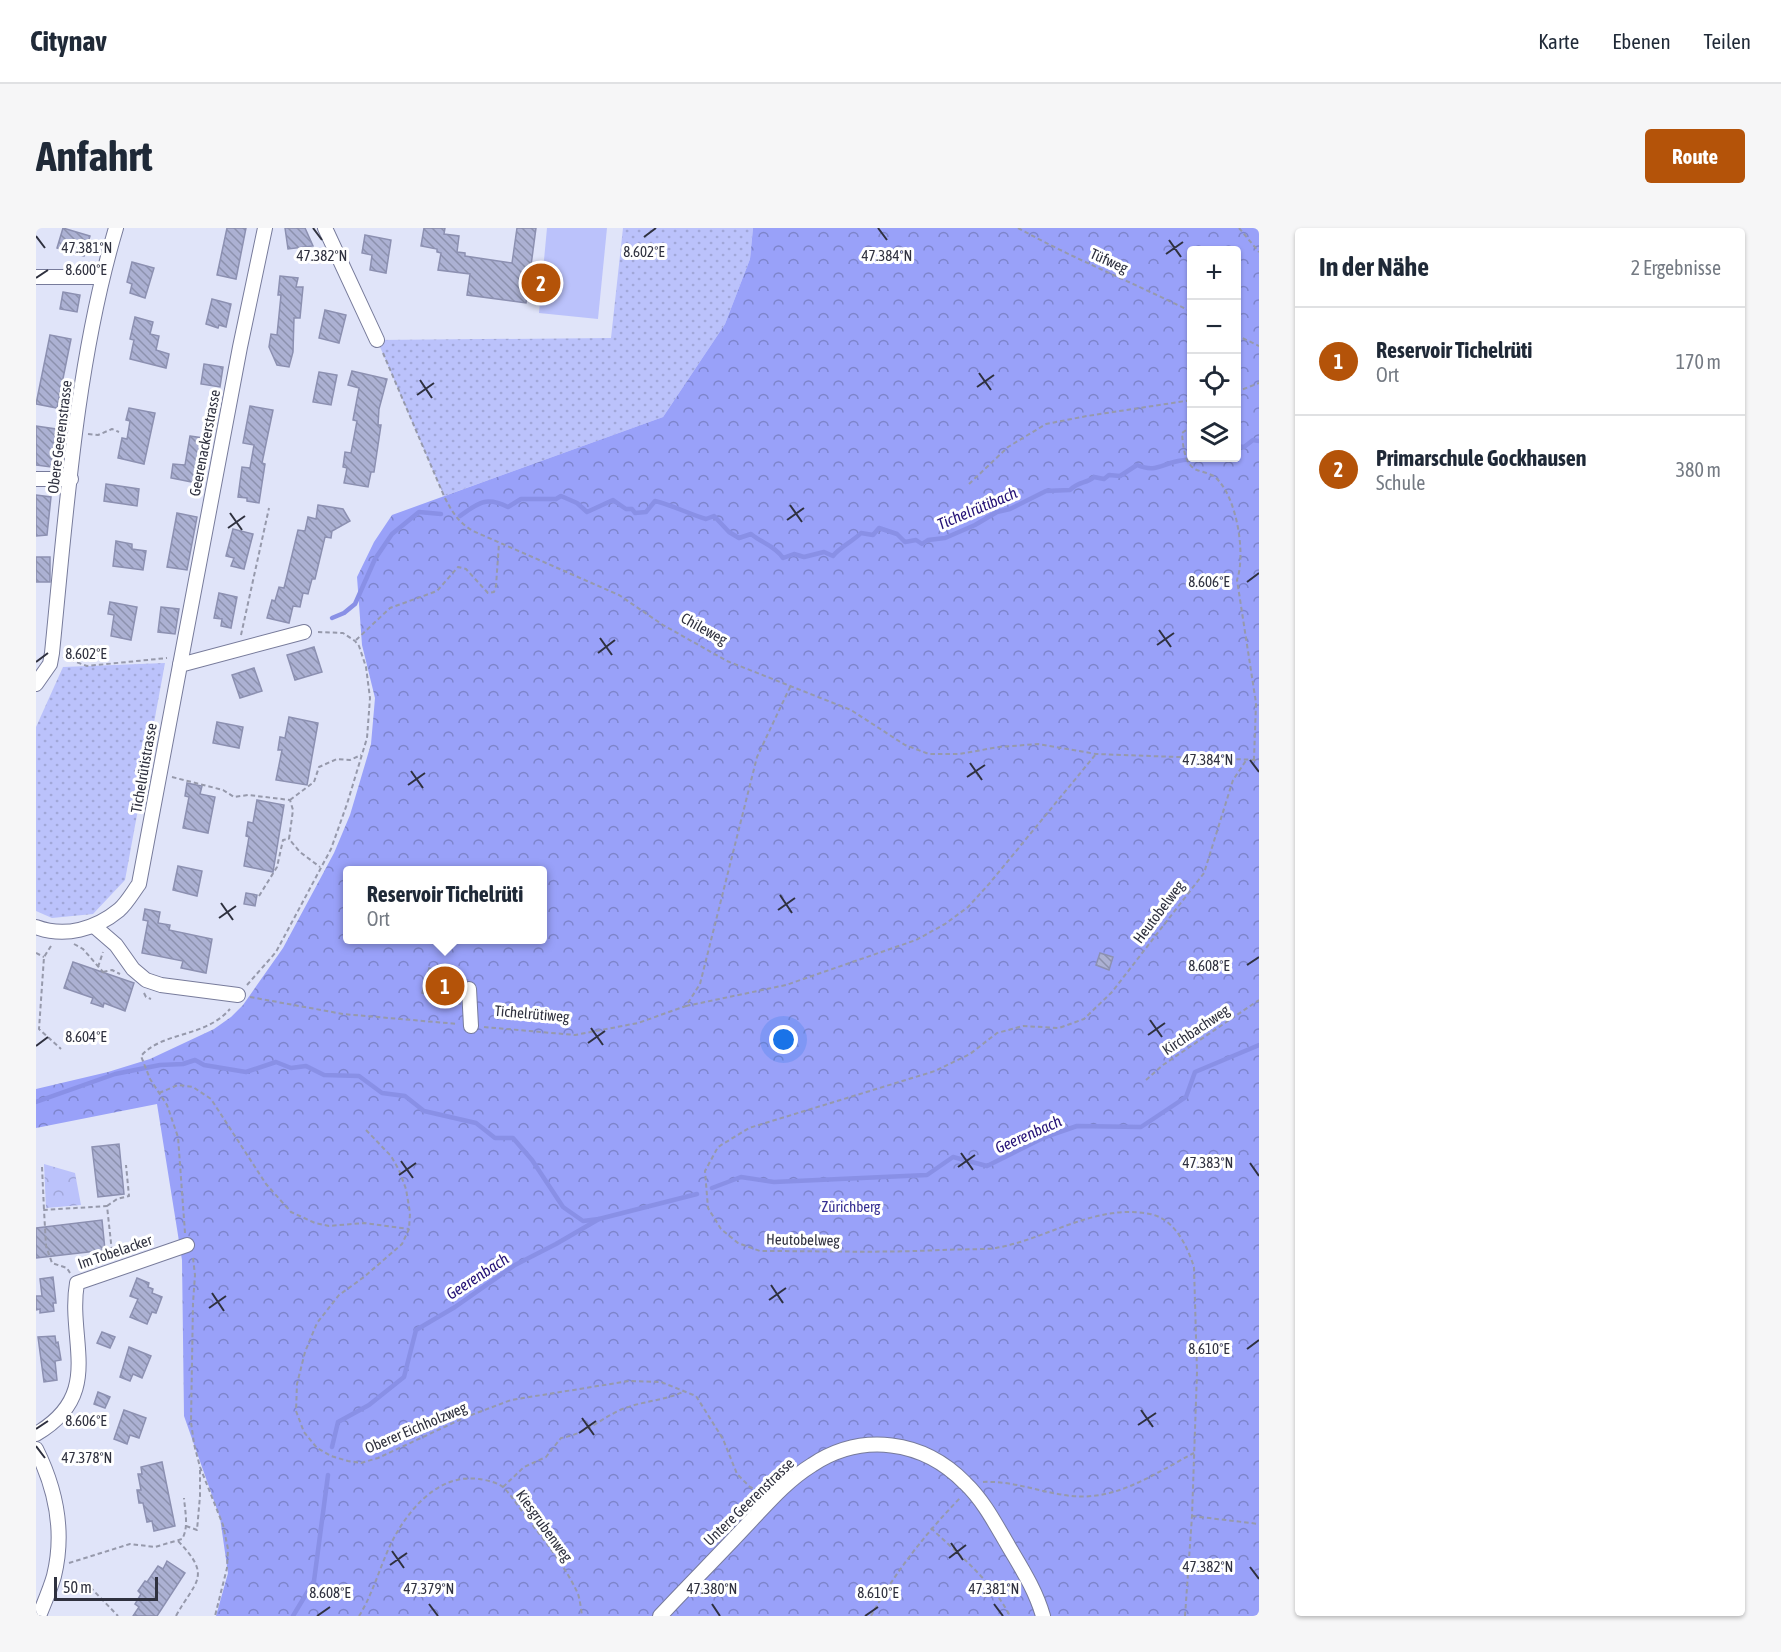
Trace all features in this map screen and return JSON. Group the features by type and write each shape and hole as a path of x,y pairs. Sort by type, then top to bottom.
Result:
{"street":[{"name":"Obere Geerenstrasse","path":"36,684 50,664 52,653 83,382 102,277 116,228"},
{"name":"Geerenackerstrasse","path":"181,661 240,347 266,228"},
{"path":"325,228 377,340"},
{"path":"36,277 102,277"},
{"path":"36,479 71,479"},
{"path":"181,661 238,650 304,632"},
{"name":"Tichelrütistrasse","path":"36,927 56,932 70,932 94,926 120,909 139,884 181,661"},
{"path":"94,926 116,945 133,969 146,980 161,985 238,995"},
{"path":"469,989 471,1026"},
{"name":"Im Tobelacker","path":"36,1434 57,1418 74,1391 79,1371 74,1297 77,1283 187,1245"},
{"name":"Untere Geerenstrasse","path":"660,1616 773,1498 804,1470 830,1454 848,1447 871,1444 919,1452 941,1463 970,1488 988,1512 1026,1575 1043,1616"},
{"path":"36,1449 55,1494 58,1546 54,1572 39,1616"}],"path":[{"name":"Tüfweg","path":"1018,228 1187,310"},
{"path":"1239,228 1259,252"},
{"path":"1241,337 1259,346"},
{"name":"Chileweg","path":"377,340 454,515 461,524 619,595 663,625 727,660 851,710 905,745 929,754 959,754 999,747 1038,744 1096,754 1259,760"},
{"path":"1241,390 1259,383"},
{"path":"969,484 1008,447 1046,424 1187,401"},
{"path":"76,432 98,435 112,429 119,432"},
{"path":"1187,429 1182,433 1187,459"},
{"path":"1188,462 1193,469 1214,477 1228,495 1242,551 1241,568 1237,580 1256,703 1254,759"},
{"path":"238,650 269,508"},
{"path":"355,641 390,608 437,591 458,567 466,569 488,593 494,592 499,543"},
{"path":"215,1616 227,1568 228,1549 223,1524 200,1467 191,1422 195,1261 187,1245 178,1137 167,1105 150,1079 141,1056 153,1045 214,1023 231,1008 238,995 276,952 338,831 367,738 370,698 366,667 355,641 343,633 304,632"},
{"path":"52,653 87,666 181,661"},
{"path":"686,1006 700,984 757,757 791,685"},
{"path":"160,775 223,790 234,797 248,795 290,800 314,782 319,767 337,759 350,760 362,754"},
{"name":"Tichelrütiweg","path":"238,995 343,1014 575,1035 638,1023 686,1006 786,985 916,940 969,907 1096,754"},
{"name":"Heutobelweg","path":"1185,1616 1192,1516 1197,1372 1194,1267 1176,1229 1153,1214 1134,1211 1112,1212 996,1248 910,1252 760,1251 738,1243 721,1229 708,1208 705,1172 718,1148 749,1128 935,1071 970,1054 997,1033 1023,1026 1059,1028 1083,1019 1112,992 1204,873 1233,780 1247,759"},
{"path":"290,800 293,810 289,839 300,852 321,867"},
{"path":"259,896 277,867 283,840 289,839"},
{"path":"56,932 51,947 44,957 39,1029 61,1049"},
{"path":"74,944 83,949 98,966 102,972 101,977"},
{"path":"98,966 107,945"},
{"path":"36,953 44,957"},
{"name":"Kirchbachweg","path":"1146,1080 1172,1058 1259,999"},
{"path":"159,1093 178,1086 193,1087 203,1092 217,1106 266,1184 291,1212 315,1223 329,1226 364,1223 409,1230 410,1213 406,1189 399,1170 391,1156 366,1130"},
{"path":"44,1210 108,1206 117,1199 129,1196 126,1165"},
{"path":"42,1167 46,1246 52,1263 68,1268 77,1283"},
{"path":"108,1206 112,1252 105,1256 109,1272"},
{"name":"Oberer Eichholzweg","path":"409,1230 402,1244 339,1296 317,1323 297,1384 296,1411 304,1432 317,1448 331,1456 361,1463 378,1458 466,1417 511,1400 629,1381 661,1382 696,1396 723,1439 737,1474 750,1487 773,1498"},
{"path":"503,1487 524,1467 546,1457 561,1438 578,1436 621,1410 650,1400 669,1398 684,1391"},
{"path":"871,1616 886,1589 931,1528 970,1488 983,1482 1007,1482 1067,1495 1091,1497 1113,1492 1194,1453"},
{"path":"186,1526 197,1530 200,1467"},
{"name":"Kiesgrubenweg","path":"359,1616 369,1601 385,1557 399,1528 436,1487 455,1479 470,1477 485,1479 503,1487 553,1553 578,1595 582,1616"},
{"path":"54,1572 130,1544 155,1546 178,1541 185,1535 184,1498"},
{"path":"1192,1516 1259,1524"},
{"path":"931,1528 987,1583 1010,1616"},
{"path":"176,1616 198,1581 196,1564 178,1541"},
{"path":"54,1572 92,1589 118,1616"}],"green space":[{"path":"547,228 607,228 598,319 539,313"},
{"path":"623,228 753,228 750,259 725,324 663,417 444,496 377,340 611,338"},
{"name":"Zürichberg","path":"753,228 1259,228 1259,1616 216,1616 228,1573 220,1518 184,1416 182,1260 157,1104 36,1128 36,1089 108,1072 150,1059 214,1029 243,1005 283,948 334,853 350,815 371,744 375,698 362,645 357,577 374,542 392,515 663,417 725,324 750,259"},
{"path":"165,663 125,880 93,914 52,918 36,911 36,727 63,667"},
{"path":"44,1164 75,1173 81,1205 46,1208"}],"building":[{"path":"63,228 90,236 84,256 57,248"},
{"path":"227,228 246,228 236,279 217,275"},
{"path":"285,228 305,228 313,246 288,249"},
{"path":"424,228 445,228 444,234 459,236 457,252 465,253 465,256 512,263 517,228 536,228 526,303 467,295 470,274 438,270 441,253 437,252 437,249 421,246"},
{"path":"365,235 391,240 386,273 370,270 372,255 362,253"},
{"path":"132,262 154,268 145,298 130,293 132,284 127,282"},
{"path":"280,276 298,278 296,287 303,287 300,318 294,318 293,352 289,367 277,365 269,347 271,334 277,335 281,295 278,295"},
{"path":"63,292 80,295 77,312 60,309"},
{"path":"212,299 231,304 226,327 219,325 218,328 206,324"},
{"path":"325,310 346,315 339,343 319,338"},
{"path":"135,317 153,322 150,334 159,336 156,350 169,354 166,368 130,359 134,340 130,339"},
{"path":"50,335 71,339 57,408 36,404"},
{"path":"204,364 223,367 220,387 201,384"},
{"path":"352,371 387,379 379,409 378,425 381,425 374,472 371,472 368,487 344,483 347,468 343,467 345,452 351,453 357,421 353,420 359,388 348,385"},
{"path":"319,372 337,375 331,405 313,402"},
{"path":"250,406 273,410 262,463 265,464 259,503 238,497 242,467 250,468 254,445 243,443"},
{"path":"129,408 155,413 144,464 118,458 122,438 127,439 130,421 126,420"},
{"path":"36,426 56,429 51,467 36,465"},
{"path":"190,436 203,438 202,444 204,444 197,483 171,478 173,464 185,465"},
{"path":"106,484 139,489 137,506 104,501"},
{"path":"36,495 51,497 47,535 36,536"},
{"path":"318,505 343,509 350,521 332,531 331,538 325,537 315,579 312,579 308,594 303,593 300,607 293,606 289,623 267,618 272,600 275,601 279,587 284,588 298,530 305,531 308,517 316,519"},
{"path":"177,513 197,517 187,570 167,567"},
{"path":"233,529 253,534 244,569 231,566 234,558 226,556"},
{"path":"116,541 132,544 132,549 146,551 143,570 113,566"},
{"path":"36,557 50,557 50,582 36,582"},
{"path":"219,593 237,597 231,628 221,626 222,619 214,618"},
{"path":"110,602 137,607 131,640 111,636 114,615 108,614"},
{"path":"161,607 179,609 175,634 158,632"},
{"path":"314,647 322,672 295,680 287,655"},
{"path":"254,668 262,691 240,698 232,675"},
{"path":"289,717 318,723 307,785 276,780 282,750 278,750 280,737 285,738"},
{"path":"217,722 243,727 239,748 213,743"},
{"path":"187,783 202,786 200,794 215,797 208,833 183,828 189,797 185,796"},
{"path":"257,800 284,805 273,872 244,866 249,837 246,836 248,822 253,823"},
{"path":"178,866 202,871 197,896 173,890"},
{"path":"246,893 257,895 255,906 244,904"},
{"path":"145,909 160,912 158,923 170,925 169,930 212,939 206,973 181,968 183,961 142,953 148,921 143,920"},
{"path":"1100,953 1113,957 1109,970 1096,965"},
{"path":"73,962 134,983 125,1011 104,1003 103,1007 91,1003 93,998 64,988"},
{"path":"429,968 467,980 461,985 460,1004 422,993"},
{"path":"119,1144 124,1194 98,1197 92,1147"},
{"path":"102,1220 105,1250 36,1258 36,1228"},
{"path":"53,1277 56,1303 53,1303 54,1311 40,1313 40,1309 36,1310 36,1296 42,1296 40,1279"},
{"path":"137,1278 149,1283 148,1287 153,1289 152,1293 162,1297 156,1313 152,1312 147,1324 130,1317 138,1299 130,1296"},
{"path":"102,1332 115,1337 110,1348 97,1343"},
{"path":"55,1336 61,1360 55,1361 57,1380 44,1382 38,1337"},
{"path":"129,1347 151,1356 142,1378 133,1374 130,1381 120,1377"},
{"path":"98,1392 110,1397 105,1408 94,1404"},
{"path":"124,1410 146,1418 139,1438 130,1435 127,1444 114,1439"},
{"path":"162,1462 175,1526 154,1531 152,1521 147,1522 143,1503 139,1503 137,1490 141,1490 138,1474 142,1474 141,1467"},
{"path":"167,1561 185,1573 157,1616 133,1616 139,1607 135,1604 141,1594 138,1591 158,1566 163,1569"}],"waterway":[{"name":"Tichelrütibach","path":"1241,447 1253,440 1259,441"},
{"name":"Tichelrütibach","path":"460,516 482,502 494,502 508,507 521,499 556,499 561,496 577,503 587,512 613,500 626,509 632,509 635,513 646,512 655,501 706,519 714,516 729,532 739,538 751,534 783,558 794,554 804,557 824,552 833,556 861,533 873,535 879,528 897,534 905,542 916,540 922,544 928,540 945,538 1046,491 1070,490 1094,477 1104,479 1109,475 1120,476 1137,465 1152,468 1187,460"},
{"name":"Tichelrütibach","path":"332,618 344,613 355,604 375,559 392,534 419,512 441,514"},
{"name":"Geerenbach","path":"712,1188 741,1177 774,1182 927,1175 953,1157 987,1166 1045,1137 1077,1126 1141,1127 1186,1097 1195,1072 1259,1045"},
{"path":"36,1102 115,1074 160,1065 183,1064 195,1060 204,1065 246,1072 276,1062 291,1068 306,1066 324,1075 359,1076 382,1093 405,1096 424,1111 476,1123 495,1138 513,1138 532,1160 563,1207 583,1221 599,1219"},
{"name":"Geerenbach","path":"332,1447 338,1422 369,1405 404,1377 416,1330 455,1307 515,1265 599,1219 697,1194"},
{"name":"Geerenbach","path":"293,1616 314,1581 328,1475"}],"place":[{"name":"Primarschule Gockhausen","path":"541,283"},
{"name":"Reservoir Tichelrüti","path":"445,986"}]}
